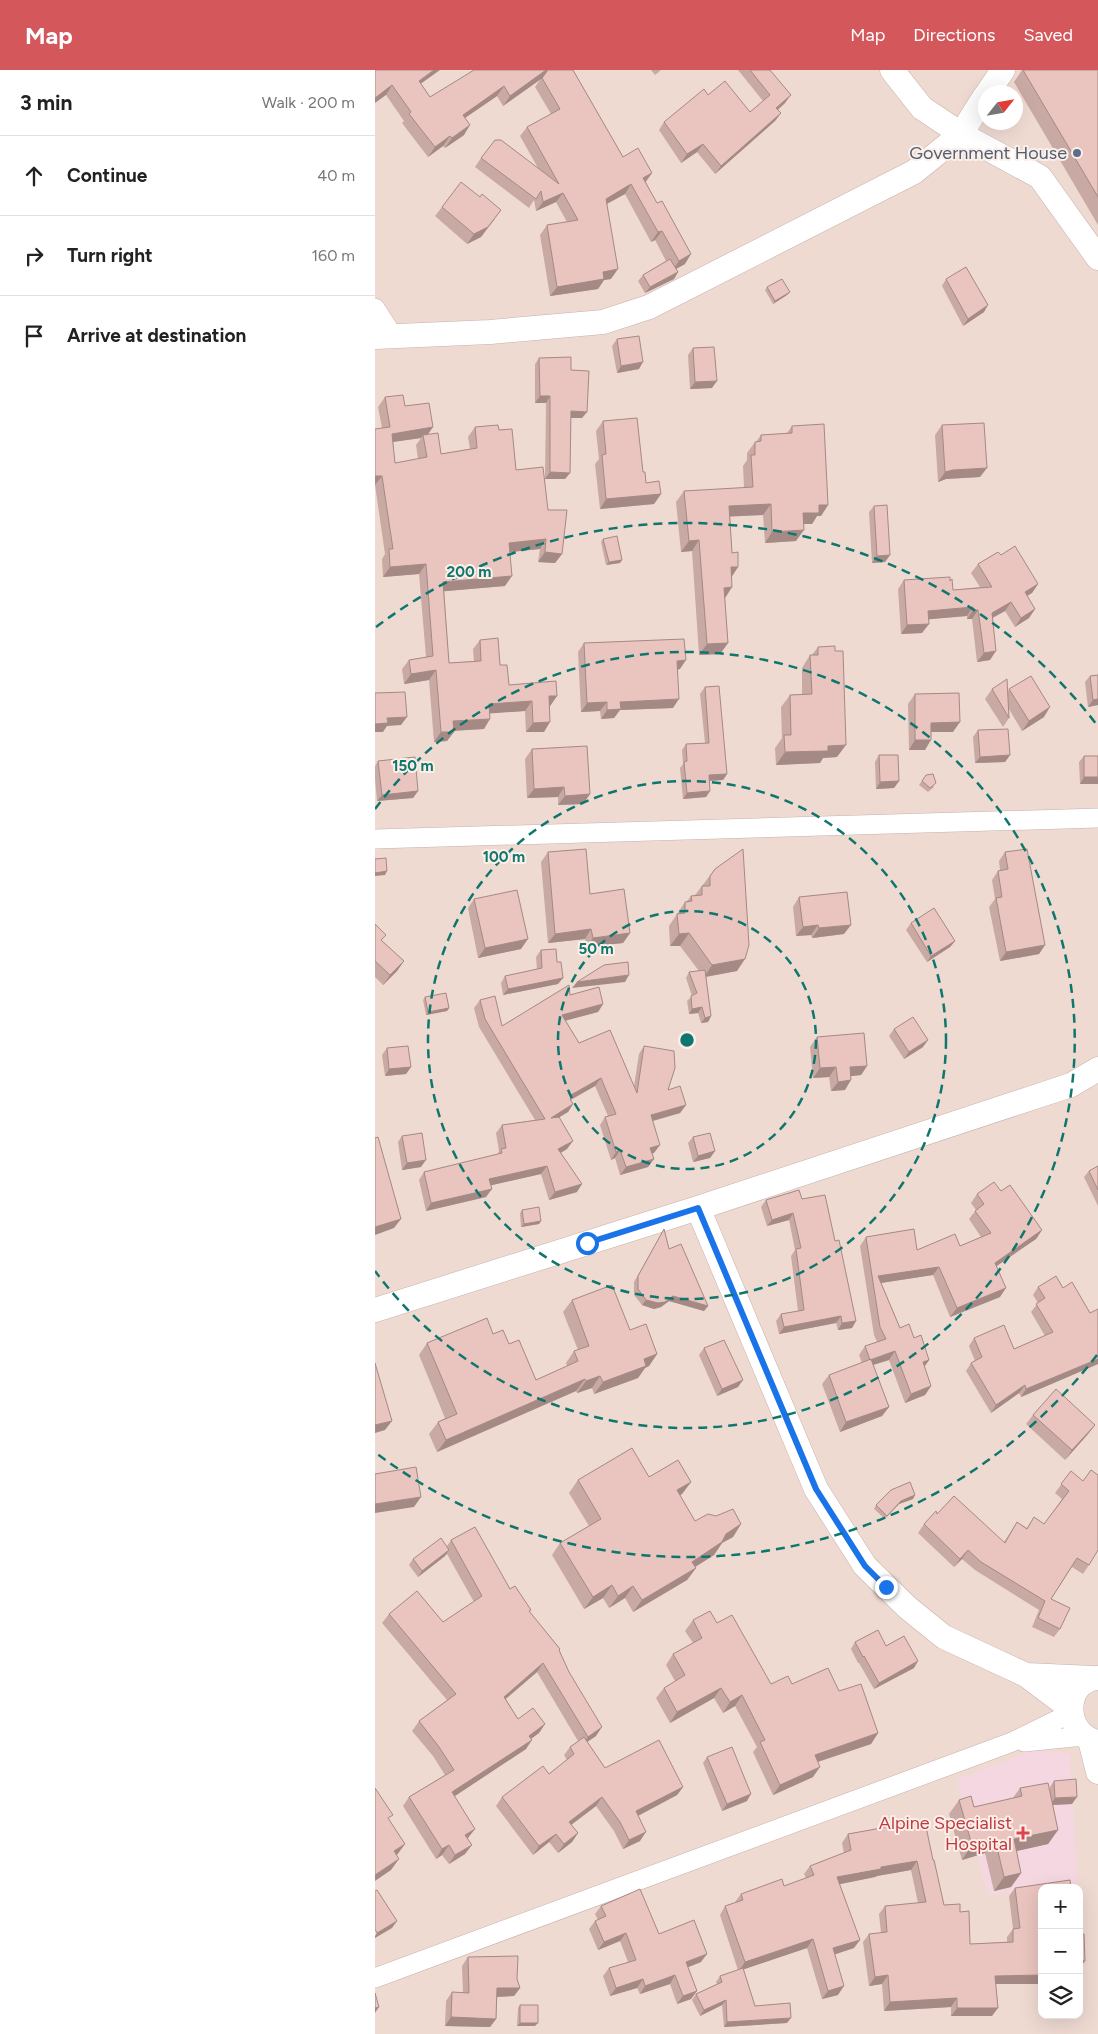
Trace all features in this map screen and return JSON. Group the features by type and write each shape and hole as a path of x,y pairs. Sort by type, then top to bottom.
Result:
{"street":[{"path":"892,70 922,108 961,134 1040,177 1098,258"},
{"path":"993,85 1003,70"},
{"path":"375,308 384,337 490,332 603,322 649,307 914,172 961,134 978,107"},
{"path":"375,839 1098,818"},
{"path":"375,1310 698,1208 1071,1085 1098,1069"},
{"path":"698,1208 816,1489 865,1566 907,1608 944,1637 1026,1675 1071,1711"},
{"path":"1026,1675 1095,1678"},
{"path":"1095,1678 1081,1685 1074,1696 1071,1711 1073,1722 1091,1740 1098,1772"},
{"path":"375,1978 1012,1742 1071,1711"},
{"path":"1012,1742 1091,1740"}],"shaded area":[{"path":"375,70 1098,70 1098,2034 375,2034"},
{"name":"Alpine Specialist Hospital","path":"1033,1750 1070,1754 1077,1884 1038,1884 1038,1889 988,1895 957,1780"}],"building":[{"path":"375,70 434,70 419,81 430,97 474,70 546,70 510,96 504,86 463,115 470,125 435,147 409,114 411,112 392,85 375,98"},
{"path":"548,70 573,70 623,157 638,148 652,173 643,178 657,203 662,201 691,254 679,261 662,231 658,232 631,184 606,199 618,269 603,272 604,279 557,287 547,225 578,220 563,193 543,202 541,191 536,199 481,158 495,140 501,140 559,184 527,127 560,109 542,78"},
{"path":"750,70 770,70 791,95 776,108 781,113 721,166 703,144 687,154 664,122 704,89 708,95 725,81 750,112 770,95"},
{"name":"Government House","path":"1023,70 1098,70 1098,197"},
{"path":"461,182 480,197 482,194 501,210 488,227 474,234 442,207"},
{"path":"670,259 678,272 650,287 643,275"},
{"path":"966,267 988,305 968,319 946,279"},
{"path":"782,279 790,292 775,301 767,287"},
{"path":"639,336 643,362 621,366 617,339"},
{"path":"714,347 717,381 695,382 693,348"},
{"path":"571,357 571,370 589,371 587,412 571,411 570,473 550,472 550,396 540,396 539,358"},
{"path":"403,395 405,406 429,403 433,427 392,434 395,463 427,457 423,435 438,433 441,454 477,448 475,427 498,425 499,430 512,429 516,470 543,467 548,510 567,510 562,554 545,552 546,539 509,543 512,576 443,582 449,663 481,661 480,640 498,638 500,665 507,665 509,685 556,681 557,696 549,696 550,722 533,723 532,701 489,704 490,719 453,721 454,732 441,732 436,670 411,674 409,660 433,656 426,564 390,567 389,549 393,549 382,476 375,476 375,429 390,427 385,397"},
{"path":"637,418 646,483 659,481 661,494 606,499 602,455 606,454 603,421"},
{"path":"984,423 987,468 945,472 942,425"},
{"path":"824,424 828,505 819,505 819,513 803,513 804,530 772,532 771,504 729,506 732,553 738,552 738,567 731,567 732,587 724,588 728,643 707,644 699,540 689,541 684,491 753,487 751,455 755,455 755,442 761,441 761,435 792,433 792,426"},
{"path":"887,505 890,555 877,556 874,506"},
{"path":"617,536 622,560 609,562 603,539"},
{"path":"1015,546 1038,584 1025,592 1035,609 1021,618 1011,602 992,613 996,651 984,653 978,610 973,610 973,607 928,611 929,624 907,625 904,580 950,577 953,590 992,587 978,564 998,552 1001,555"},
{"path":"684,639 686,660 677,661 679,699 620,702 621,709 607,710 607,702 587,703 584,643"},
{"path":"835,646 835,651 843,651 846,745 828,746 828,751 785,752 784,735 791,735 790,695 812,694 810,655 818,655 818,647"},
{"path":"1098,675 1098,699 1093,700 1090,676"},
{"path":"1031,676 1050,707 1029,721 1009,689"},
{"path":"1007,679 1009,718 992,689"},
{"path":"719,686 727,774 709,775 710,791 687,793 684,762 687,761 686,744 709,743 705,687"},
{"path":"405,692 407,717 387,718 388,723 375,724 375,693"},
{"path":"959,693 960,722 931,723 931,740 915,740 915,694"},
{"path":"1008,729 1010,755 980,757 978,730"},
{"path":"587,746 590,794 565,796 564,787 534,789 532,749"},
{"path":"879,755 898,755 899,781 880,782"},
{"path":"1084,756 1098,756 1098,777 1084,777"},
{"path":"415,757 418,791 382,795 378,761"},
{"path":"933,774 936,783 930,788 922,781 926,775"},
{"path":"586,849 590,894 624,889 630,933 593,938 591,929 555,934 548,852"},
{"path":"743,849 749,945 745,959 712,965 689,933 679,934 677,914 685,913 685,902 692,901 691,896 702,895 702,886 710,886 710,876 715,869"},
{"path":"1027,849 1045,945 1006,952 996,898 1002,897 998,871 1008,869 1005,852"},
{"path":"386,858 387,871 375,873 375,859"},
{"path":"517,890 528,939 485,948 474,899"},
{"path":"847,892 851,925 819,928 818,925 803,927 799,897"},
{"path":"934,908 955,941 931,956 911,923"},
{"path":"375,924 386,935 381,940 404,961 390,975 375,961"},
{"path":"556,949 557,962 561,962 563,978 508,989 505,976 542,968 541,950"},
{"path":"628,962 629,975 577,982 604,965"},
{"path":"705,970 711,1016 705,1018 702,1007 692,1009 691,996 697,993 689,972"},
{"path":"569,985 570,995 599,987 603,1004 562,1015 579,1043 610,1030 637,1093 644,1046 674,1051 675,1068 668,1090 680,1086 686,1105 651,1115 660,1145 650,1148 654,1159 626,1167 620,1150 616,1152 605,1117 616,1114 601,1078 571,1095 570,1099 573,1104 551,1118 559,1117 573,1141 558,1149 582,1184 555,1192 547,1166 489,1179 492,1189 431,1203 424,1172 502,1153 501,1149 506,1148 502,1125 545,1119 485,1019 480,1000 495,996 502,1026"},
{"path":"446,993 449,1008 428,1012 425,997"},
{"path":"913,1017 928,1040 909,1052 894,1029"},
{"path":"864,1033 867,1066 850,1067 851,1080 838,1082 836,1067 820,1068 817,1037"},
{"path":"408,1046 411,1067 389,1069 387,1048"},
{"path":"422,1133 426,1160 407,1163 402,1136"},
{"path":"710,1133 715,1151 698,1156 693,1137"},
{"path":"378,1137 401,1219 375,1227 375,1138"},
{"path":"1098,1166 1098,1190 1089,1171"},
{"path":"994,1182 1001,1191 1010,1185 1042,1230 995,1263 1006,1288 957,1308 939,1267 878,1276 900,1328 909,1324 914,1338 921,1335 929,1360 923,1362 931,1386 911,1394 895,1351 870,1360 865,1346 886,1339 880,1327 866,1237 914,1229 917,1250 955,1234 960,1246 991,1233 975,1211 984,1204 977,1194"},
{"path":"799,1190 802,1199 825,1195 835,1241 839,1240 856,1321 842,1323 841,1316 784,1327 781,1314 804,1310 796,1249 801,1248 793,1213 772,1220 766,1200"},
{"path":"539,1207 541,1221 524,1224 522,1210"},
{"path":"664,1229 669,1249 681,1244 708,1306 673,1296 665,1302 658,1303 646,1300 638,1289 638,1276"},
{"path":"1056,1276 1063,1288 1072,1282 1090,1313 1098,1309 1098,1359 1026,1389 1025,1385 996,1405 971,1363 982,1357 974,1338 1004,1325 1014,1349 1053,1332 1036,1304 1045,1298 1038,1287"},
{"path":"612,1285 630,1330 646,1324 657,1354 644,1359 646,1366 603,1382 600,1376 586,1381 585,1379 446,1440 438,1422 457,1414 427,1343 487,1318 493,1334 503,1330 509,1344 519,1340 536,1380 578,1361 574,1351 589,1346 572,1300"},
{"path":"724,1340 743,1380 722,1389 704,1348"},
{"path":"871,1359 889,1407 846,1422 829,1375"},
{"path":"375,1363 392,1421 375,1425"},
{"path":"1056,1389 1095,1425 1072,1450 1033,1415"},
{"path":"632,1448 649,1477 678,1460 691,1482 677,1490 695,1521 708,1514 716,1516 733,1509 741,1524 726,1534 722,1542 692,1562 696,1568 642,1600 633,1586 618,1596 612,1585 593,1597 560,1543 601,1519 578,1480"},
{"path":"416,1467 421,1497 375,1504 375,1474"},
{"path":"1091,1470 1098,1475 1098,1550 1089,1565 1077,1558 1051,1599 1070,1608 1060,1629 1038,1618 1045,1601 981,1562 968,1550 960,1559 924,1524 936,1511 937,1514 954,1496 1005,1543 1017,1522 1027,1529 1034,1517 1044,1524 1069,1491 1061,1484 1071,1471 1083,1481"},
{"path":"910,1482 915,1495 901,1501 887,1516 876,1505 891,1490"},
{"path":"475,1527 510,1589 515,1586 531,1610 529,1611 560,1649 569,1672 602,1727 588,1737 543,1663 504,1697 518,1719 533,1708 545,1724 529,1736 532,1740 452,1792 475,1829 465,1835 472,1845 455,1855 449,1845 442,1849 409,1797 454,1770 419,1721 456,1694 389,1614 417,1591 443,1622 482,1596 451,1540"},
{"path":"441,1538 449,1550 422,1571 413,1559"},
{"path":"710,1611 717,1623 732,1615 771,1684 788,1676 792,1684 828,1668 839,1691 861,1684 878,1733 815,1755 820,1767 780,1785 760,1742 765,1740 742,1695 730,1702 721,1688 677,1712 664,1688 685,1675 673,1654 702,1638 693,1620"},
{"path":"878,1630 886,1646 904,1636 918,1661 879,1683 855,1642"},
{"path":"584,1737 605,1768 659,1740 683,1787 636,1811 646,1832 629,1840 620,1822 602,1797 569,1822 578,1833 564,1844 556,1834 539,1846 502,1797 543,1766 549,1774 574,1754 570,1747"},
{"path":"732,1747 751,1794 727,1804 707,1757"},
{"path":"1076,1779 1077,1797 1055,1798 1054,1781"},
{"path":"1048,1783 1058,1830 1014,1839 1021,1873 1004,1877 995,1839 972,1845 959,1800 971,1796 974,1807 1022,1796 1020,1788"},
{"path":"375,1788 393,1815 388,1818 405,1844 394,1851 399,1859 375,1875"},
{"path":"912,1819 913,1824 925,1822 944,1905 960,1904 960,1912 969,1911 970,1944 1013,1942 1013,1929 1020,1928 1015,1888 1038,1885 1038,1975 995,1976 998,2008 957,2008 957,1998 890,2002 888,1975 875,1977 869,1934 887,1932 885,1906 926,1902 917,1861 837,1877 860,1940 833,1948 844,1986 828,1991 813,1939 745,1962 725,1906 743,1900 741,1894 782,1879 784,1886 814,1875 810,1866 851,1850 848,1834 887,1827 886,1823"},
{"path":"1070,1880 1070,1884 1042,1884"},
{"path":"640,1889 659,1934 694,1920 707,1954 686,1962 697,1991 683,1996 675,1975 645,1986 643,1979 616,1988 609,1968 636,1960 626,1933 604,1942 595,1921 606,1916 601,1906"},
{"path":"377,1890 397,1921 377,1933 375,1929 375,1891"},
{"path":"1083,1934 1084,1934 1085,1961 1083,1961"},
{"path":"518,1956 517,1979 520,1988 497,1988 496,2019 451,2017 452,1992 469,1993 468,1957"},
{"path":"743,1968 755,2006 790,2003 791,2018 727,2022 726,2000 704,2010 696,1994 722,1982 720,1976"},
{"path":"375,1993 379,2007 375,2008"},
{"path":"520,2005 538,2005 538,2023 520,2023"}],"place":[{"name":"Government House","path":"1077,153"},
{"name":"Alpine Specialist Hospital","path":"1023,1833"}],"route":[{"path":"587,1243 698,1208 816,1489 865,1566 886,1587"}]}
